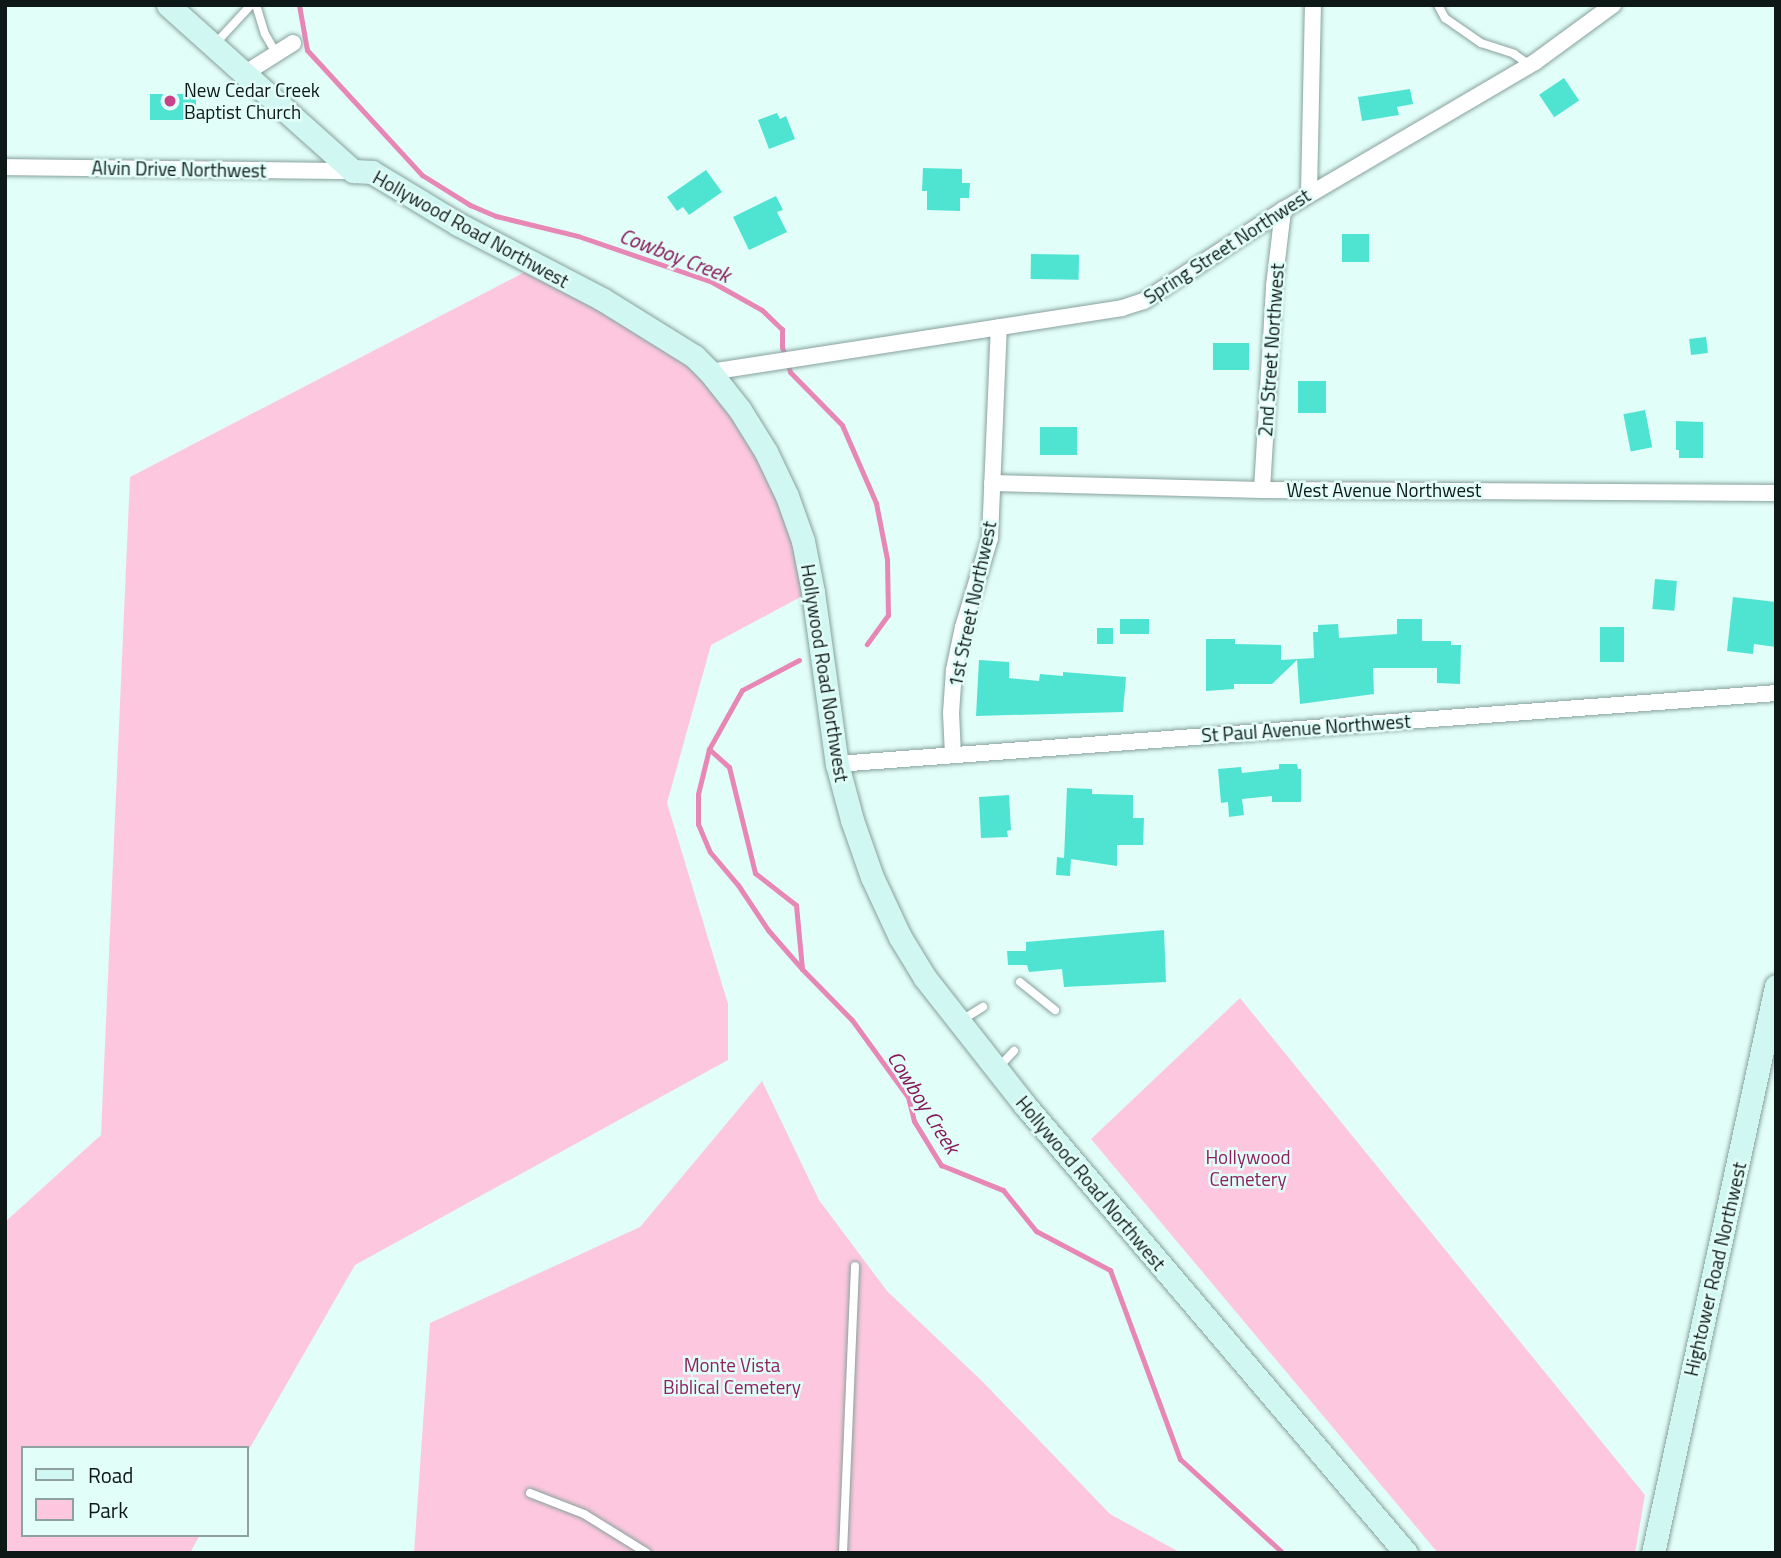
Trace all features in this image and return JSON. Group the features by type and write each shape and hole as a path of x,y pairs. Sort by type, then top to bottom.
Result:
{"street":[{"name":"Hollywood Road Northwest","path":"168,5 353,171 372,172 458,224 602,299 694,356 710,372 740,410 766,452 787,496 803,541 814,592 837,764 868,866 900,937 925,978 996,1069 1406,1553"},
{"path":"1309,193 1313,5"},
{"name":"Spring Street Northwest","path":"710,372 1122,308 1144,301 1309,193 1530,65 1612,5"},
{"path":"244,74 293,43"},
{"name":"Alvin Drive Northwest","path":"5,167 353,171"},
{"name":"2nd Street Northwest","path":"1262,490 1274,286 1283,209"},
{"name":"1st Street Northwest","path":"953,755 951,713 954,670 963,627 990,538 999,327"},
{"name":"West Avenue Northwest","path":"992,483 1262,490 1776,493"},
{"name":"St Paul Avenue Northwest","path":"837,764 1776,693"},
{"name":"Hightower Road Northwest","path":"1653,1553 1776,986"}],"lane":[{"path":"213,46 253,5 276,53"},
{"path":"1438,5 1446,18 1481,44 1514,54 1530,65"},
{"path":"1020,982 1055,1010"},
{"path":"959,1022 983,1007"},
{"path":"996,1069 1014,1051"},
{"path":"843,1553 855,1266"},
{"path":"530,1493 584,1514 647,1553"}],"green space":[{"path":"548,260 706,359 769,465 808,593 711,645 667,803 728,1004 728,1060 355,1265 248,1451 248,1446 21,1446 21,1537 199,1537 190,1553 5,1553 5,1222 101,1135 130,477"},
{"name":"Hollywood Cemetery","path":"1240,998 1645,1495 1635,1553 1438,1553 1091,1139"},
{"name":"Monte Vista Biblical Cemetery","path":"762,1081 819,1200 887,1291 983,1382 1110,1514 1181,1553 414,1553 430,1323 640,1227"}],"building":[{"path":"1564,78 1579,100 1554,117 1539,95"},
{"path":"1410,89 1413,104 1397,107 1399,115 1362,121 1358,97"},
{"name":"New Cedar Creek Baptist Church","path":"150,94 196,94 196,120 150,120"},
{"path":"777,113 780,119 786,116 795,139 769,149 758,120"},
{"path":"923,168 962,169 962,183 970,183 969,198 960,198 960,211 927,210 927,191 922,191"},
{"path":"706,170 722,192 689,215 683,207 677,211 667,197"},
{"path":"776,196 783,210 777,212 787,232 749,250 733,217"},
{"path":"1342,234 1369,234 1369,262 1342,262"},
{"path":"1031,254 1079,255 1079,280 1031,279"},
{"path":"1706,337 1708,353 1691,355 1689,339"},
{"path":"1213,343 1249,343 1249,370 1213,370"},
{"path":"1298,381 1326,381 1326,413 1298,413"},
{"path":"1645,410 1652,447 1631,451 1623,414"},
{"path":"1676,421 1703,422 1703,458 1679,458 1679,450 1676,450"},
{"path":"1040,427 1077,427 1077,455 1040,455"},
{"path":"1655,579 1677,581 1674,611 1652,609"},
{"path":"1733,597 1776,602 1776,647 1754,644 1753,654 1727,651"},
{"path":"1120,619 1149,619 1149,634 1120,634"},
{"path":"1397,619 1422,619 1422,641 1451,641 1451,645 1461,645 1460,684 1437,683 1437,668 1373,668 1374,694 1300,704 1297,660 1272,684 1234,684 1234,689 1206,691 1206,639 1235,639 1235,644 1281,645 1281,660 1314,658 1313,632 1318,632 1318,625 1338,624 1339,638 1397,634"},
{"path":"1600,627 1624,627 1624,662 1600,662"},
{"path":"1097,628 1113,628 1113,644 1097,644"},
{"path":"979,660 1009,662 1009,678 1039,681 1040,674 1063,676 1063,672 1126,677 1123,712 976,716"},
{"path":"1279,764 1297,764 1298,769 1301,769 1301,802 1272,802 1272,796 1242,799 1244,815 1229,817 1228,802 1221,803 1218,769 1241,767 1242,773 1279,769"},
{"path":"1067,788 1092,789 1092,794 1133,795 1133,818 1144,818 1143,845 1117,845 1117,866 1071,859 1070,876 1056,875 1057,857 1064,858"},
{"path":"1009,795 1011,830 1007,831 1008,837 981,838 979,797"},
{"path":"1164,930 1166,982 1064,987 1062,969 1029,972 1027,965 1008,965 1007,951 1026,951 1026,942"}],"waterway":[{"name":"Cowboy Creek","path":"299,5 307,50 422,175 470,205 496,216 578,236 712,282 762,310 782,329 782,347 790,372 842,425 876,503 887,559 888,615 867,644"},
{"name":"Cowboy Creek","path":"799,660 742,690 709,749 729,767 755,873 796,905 802,969 852,1020 908,1097 914,1121 941,1165 1003,1190 1036,1231 1110,1270 1180,1459 1283,1553"},
{"path":"709,749 698,794 698,824 710,852 738,885 768,930 802,969"}],"place":[{"name":"New Cedar Creek Baptist Church","path":"170,101"}]}
